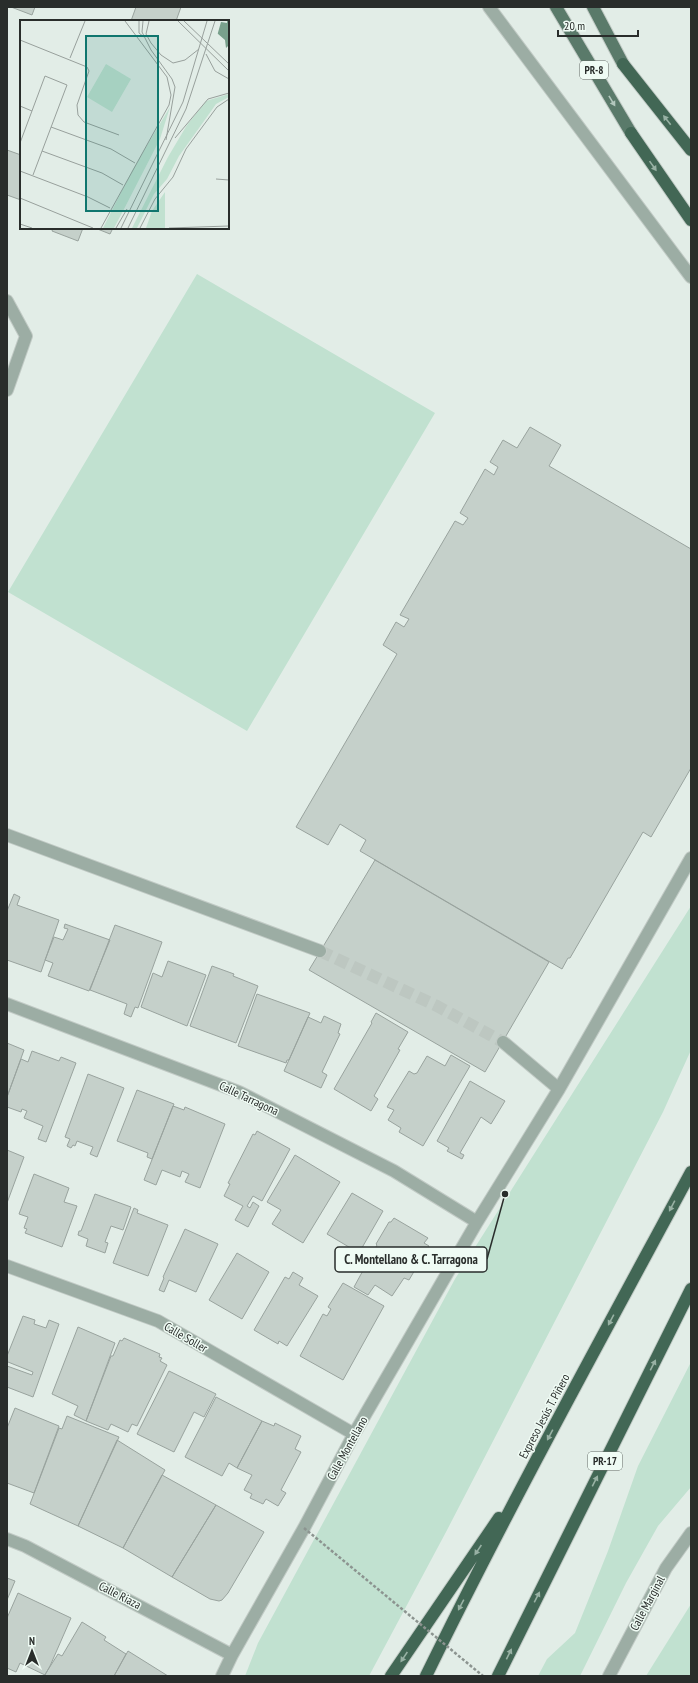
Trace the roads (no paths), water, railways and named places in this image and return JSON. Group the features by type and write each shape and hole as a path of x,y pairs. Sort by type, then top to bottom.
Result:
{"highway":[{"path":"623,64 691,150"},
{"path":"631,134 691,220"},
{"name":"Expreso Jesús T. Piñero","path":"426,1676 458,1610 531,1471 691,1172"},
{"name":"PR-17","path":"498,1676 691,1289"},
{"path":"391,1676 531,1471"}],"main road":[{"name":"PR-8","path":"556,7 631,134"},
{"name":"PR-8","path":"593,7 623,64"}],"street":[{"path":"489,7 691,278"},
{"path":"7,301 26,336 7,390"},
{"path":"7,836 320,951"},
{"name":"Calle Montellano","path":"222,1676 232,1655 304,1528 354,1434 477,1222 560,1089 691,858"},
{"name":"Calle Tarragona","path":"7,1004 239,1092 394,1171 477,1222"},
{"path":"503,1042 560,1089"},
{"name":"Calle Soller","path":"7,1266 158,1321 354,1434"},
{"name":"Calle Marginal","path":"609,1676 666,1568 691,1533"},
{"name":"Calle Riaza","path":"7,1539 32,1549 232,1655"}],"tunnel":[{"path":"320,951 437,1006 503,1042"}],"place":[{"name":"C. Montellano & C. Tarragona","path":"505,1194"}]}
